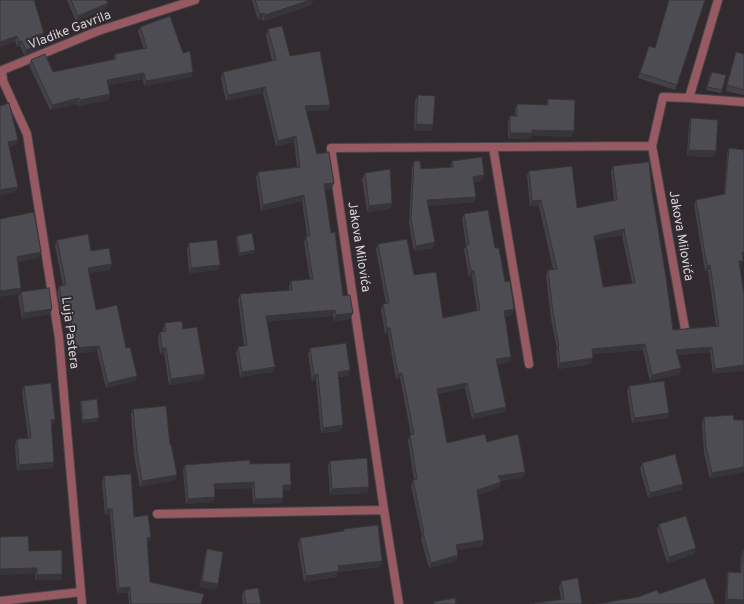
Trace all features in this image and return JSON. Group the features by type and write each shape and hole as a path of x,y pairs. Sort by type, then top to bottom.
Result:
{"street":[{"name":"Vladike Gavrila","path":"1,71 98,31 195,0"},
{"path":"689,98 718,0"},
{"name":"Luja Pastera","path":"1,71 3,81 27,134 60,338 82,604"},
{"name":"Jakova Milovića","path":"685,329 652,146 664,97 744,102"},
{"name":"Jakova Milovića","path":"400,604 384,510 331,148 652,146"},
{"path":"493,147 528,364"},
{"path":"157,514 384,510"},
{"path":"0,601 81,592"}],"building":[{"path":"0,0 34,0 44,33 36,36 40,44 26,50 22,41 19,42 17,36 0,42"},
{"path":"71,0 106,0 108,3 78,16"},
{"path":"255,0 310,0 265,15 264,13 260,14"},
{"path":"669,0 705,0 677,85 640,73 649,46 655,48"},
{"path":"170,16 183,53 190,51 193,72 146,81 144,73 107,80 110,94 80,100 79,98 52,105 31,60 45,54 53,72 116,59 115,54 147,48 140,27"},
{"path":"282,26 290,56 320,51 330,105 305,106 317,154 329,152 334,183 324,184 331,233 335,232 343,296 350,295 353,313 336,315 335,310 266,316 275,367 242,372 238,347 247,345 240,294 292,290 291,281 313,279 306,236 310,236 304,195 263,205 258,172 300,167 296,136 278,141 265,87 228,95 223,72 276,60 268,29"},
{"path":"736,52 744,54 744,90 727,85"},
{"path":"712,72 726,75 722,90 707,87"},
{"path":"418,95 435,96 433,125 416,124"},
{"path":"548,99 575,100 574,131 532,130 532,133 510,133 510,116 517,116 517,104 548,105"},
{"path":"9,103 18,140 8,142 18,187 0,190 0,106"},
{"path":"691,118 718,120 716,151 689,150"},
{"path":"729,148 744,150 744,252 742,252 743,261 739,261 744,295 744,365 715,369 712,347 676,350 681,368 652,375 645,344 592,349 593,358 560,363 548,270 557,269 541,200 532,201 529,171 572,166 577,208 617,200 613,166 649,162 652,192 673,330 719,326 710,265 707,266 696,200 725,194","holes":["624,229 635,283 603,287 594,236"]},
{"path":"482,157 484,175 473,177 476,197 427,200 435,242 416,246 411,219 414,161 420,161 421,169 453,167 452,161"},
{"path":"390,169 392,203 369,206 365,173"},
{"path":"488,210 495,248 499,248 505,282 510,281 514,309 504,311 511,357 496,359 506,407 474,414 467,383 437,389 447,443 485,434 487,442 518,434 525,472 498,476 501,482 477,490 484,540 456,545 458,555 431,563 423,533 413,480 417,479 410,435 414,434 402,373 398,374 390,328 387,328 383,304 389,303 378,244 407,239 414,275 436,272 443,318 480,310 474,271 471,271 466,245 469,244 464,214"},
{"path":"34,212 41,252 17,257 21,288 0,291 0,219"},
{"path":"252,233 255,250 240,253 237,236"},
{"path":"88,234 91,251 109,248 112,264 88,268 96,310 117,305 126,348 130,347 137,376 108,383 99,346 74,348 69,306 63,307 59,286 66,285 57,240"},
{"path":"217,240 220,265 191,268 189,243"},
{"path":"49,288 52,309 24,313 21,292"},
{"path":"182,321 183,329 197,327 205,374 171,379 166,348 162,348 160,332 166,331 165,323"},
{"path":"346,343 350,370 338,372 343,425 323,428 318,374 314,375 310,348"},
{"path":"664,381 669,413 634,418 629,386"},
{"path":"51,383 55,419 51,420 54,462 19,465 17,439 31,438 24,386"},
{"path":"97,399 99,418 83,420 81,401"},
{"path":"166,406 170,445 171,444 177,475 142,481 133,409"},
{"path":"733,415 734,420 744,420 744,467 712,473 706,447 704,417"},
{"path":"675,454 683,484 650,493 642,463"},
{"path":"367,458 369,487 332,489 330,461"},
{"path":"250,460 250,464 290,463 291,485 283,485 283,498 255,499 254,482 214,484 215,497 188,499 185,465"},
{"path":"131,474 134,517 148,515 151,537 147,538 150,582 204,594 201,604 131,604 130,587 119,588 112,509 107,509 104,476"},
{"path":"686,516 696,548 669,557 659,524"},
{"path":"378,525 382,561 338,566 339,571 306,576 300,538 344,531 344,529"},
{"path":"28,536 29,551 62,550 62,574 37,575 37,568 0,569 0,537"},
{"path":"207,549 223,552 218,584 202,581"},
{"path":"743,550 744,600 727,599 728,572 741,573"},
{"path":"578,578 582,604 530,604 564,599 561,581"},
{"path":"705,578 715,604 597,604 638,597 657,590 659,594"},
{"path":"258,588 261,604 246,604 244,590"},
{"path":"455,598 456,604 434,604 433,602"}]}
